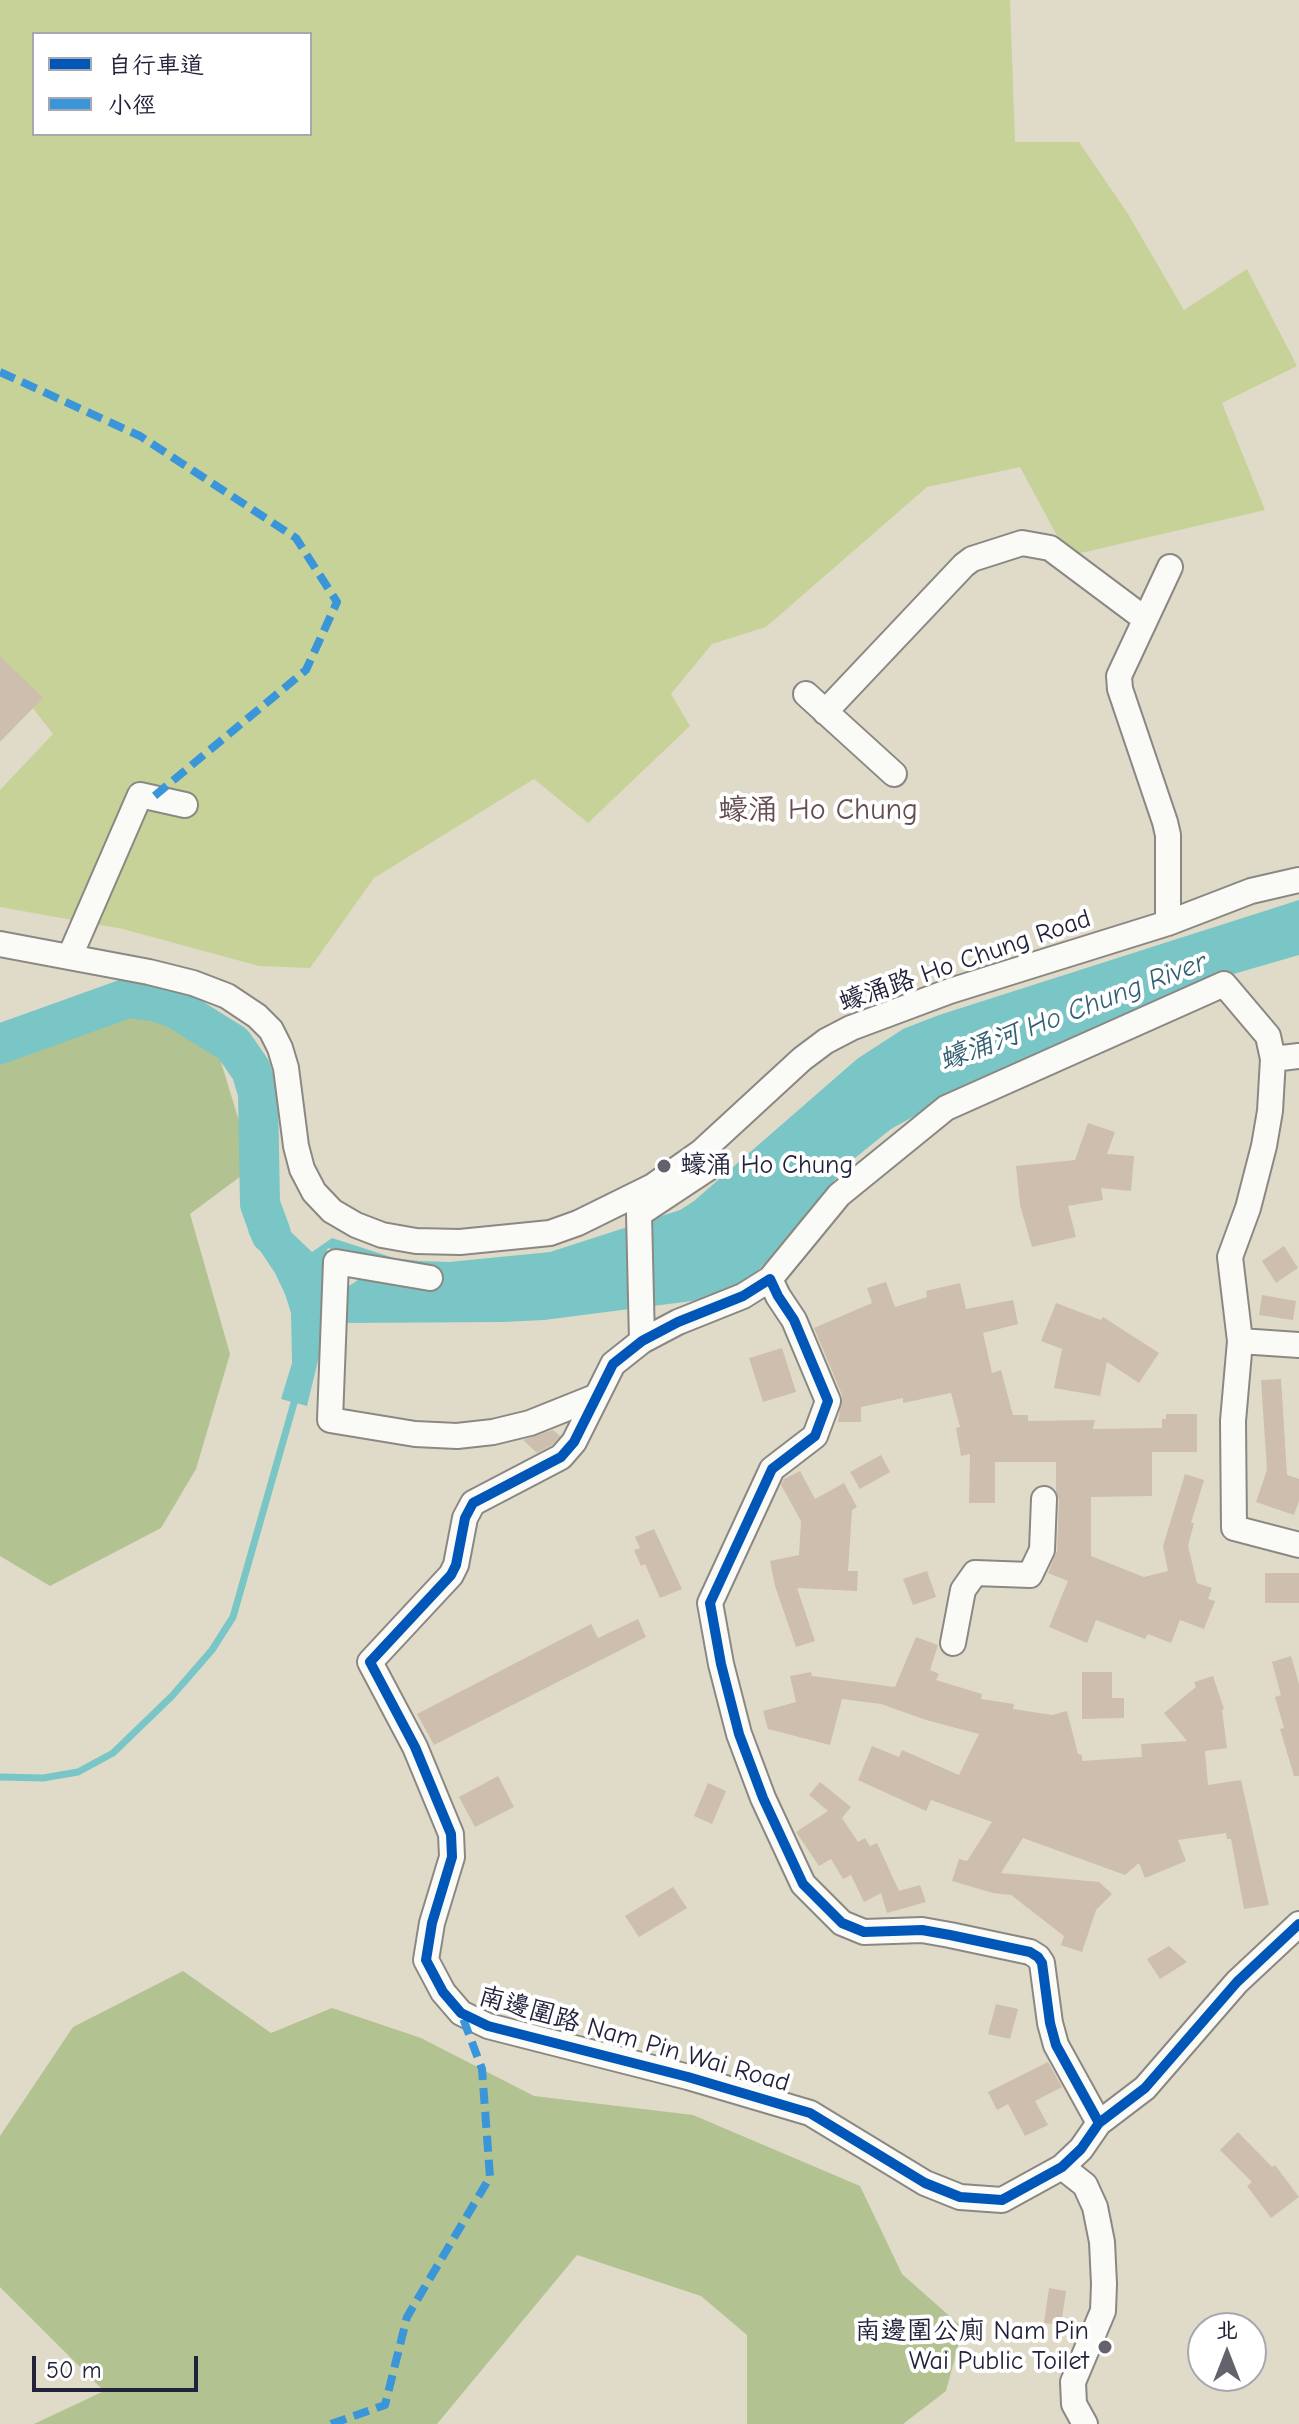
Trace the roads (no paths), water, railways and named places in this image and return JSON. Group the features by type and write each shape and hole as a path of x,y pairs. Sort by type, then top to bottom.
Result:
{"street":[{"path":"825,712 964,565 972,559 1022,543 1050,548 1145,619"},
{"path":"1168,923 1168,835 1120,689 1119,676 1170,567"},
{"path":"806,694 894,774"},
{"path":"70,956 140,795 185,805"},
{"name":"蠔涌路 Ho Chung Road","path":"0,944 193,983 227,996 257,1016 271,1030 280,1048 286,1068 296,1146 302,1169 314,1192 332,1211 382,1235 416,1241 460,1242 550,1233 633,1197 701,1152 802,1059 851,1028 950,991 1168,923 1251,891 1299,880"},
{"path":"430,1278 336,1262 330,1420 415,1434 457,1436 530,1423 595,1397 613,1364 642,1331 678,1322 743,1296 770,1279 839,1195 946,1108 1224,984 1268,1036 1273,1059 1264,1146 1248,1208 1230,1257 1240,1341 1233,1421 1234,1528 1299,1545"},
{"path":"1273,1059 1299,1056"},
{"path":"642,1331 639,1214 713,1165 701,1152"},
{"path":"770,1279 794,1320 828,1401 815,1436 772,1469 710,1603 721,1664 739,1734 763,1798 803,1884 842,1923 864,1932 922,1930 941,1933 1030,1952 1038,1957 1042,1963 1056,2045 1099,2123"},
{"path":"1240,1341 1299,1345"},
{"name":"南邊圍路 Nam Pin Wai Road","path":"595,1397 574,1442 561,1457 473,1503 465,1518 456,1565 451,1575 370,1662 415,1747 451,1834 452,1857 432,1923 426,1960 443,1992 461,2013 488,2026 688,2077 810,2113 925,2183 960,2197 1002,2200 1062,2167 1081,2149 1099,2123 1145,2088 1237,1982 1299,1924"},
{"path":"953,1643 963,1590 975,1573 1030,1575 1042,1550 1044,1499"},
{"path":"1062,2167 1085,2185 1095,2207 1102,2242 1103,2311 1077,2367 1072,2390 1077,2411 1085,2424"}],"water":[{"path":"1299,900 1299,955 1206,982 1090,1031 977,1081 891,1129 850,1162 747,1282 723,1292 692,1301 544,1320 342,1323 346,1288 364,1276 346,1254 328,1248 322,1262 326,1270 321,1348 307,1406 281,1399 292,1363 291,1313 275,1273 249,1234 245,1211 246,1182 268,1178 276,1208 290,1231 312,1252 332,1238 394,1258 420,1261 449,1262 550,1252 680,1210 857,1059 903,1029"}],"waterway":[{"name":"蠔涌河 Ho Chung River","path":"0,1044 128,998 158,1002 177,1009 233,1044 251,1070 258,1093 260,1204 271,1234"},
{"path":"0,1777 43,1778 78,1772 113,1753 172,1696 212,1650 233,1617 296,1396"}],"place":[{"name":"蠔涌 Ho Chung","path":"664,1166"},
{"name":"南邊圍公廁 Nam Pin Wai Public Toilet","path":"1105,2347"}],"district":[{"name":"蠔涌 Ho Chung","path":"818,811"}]}
